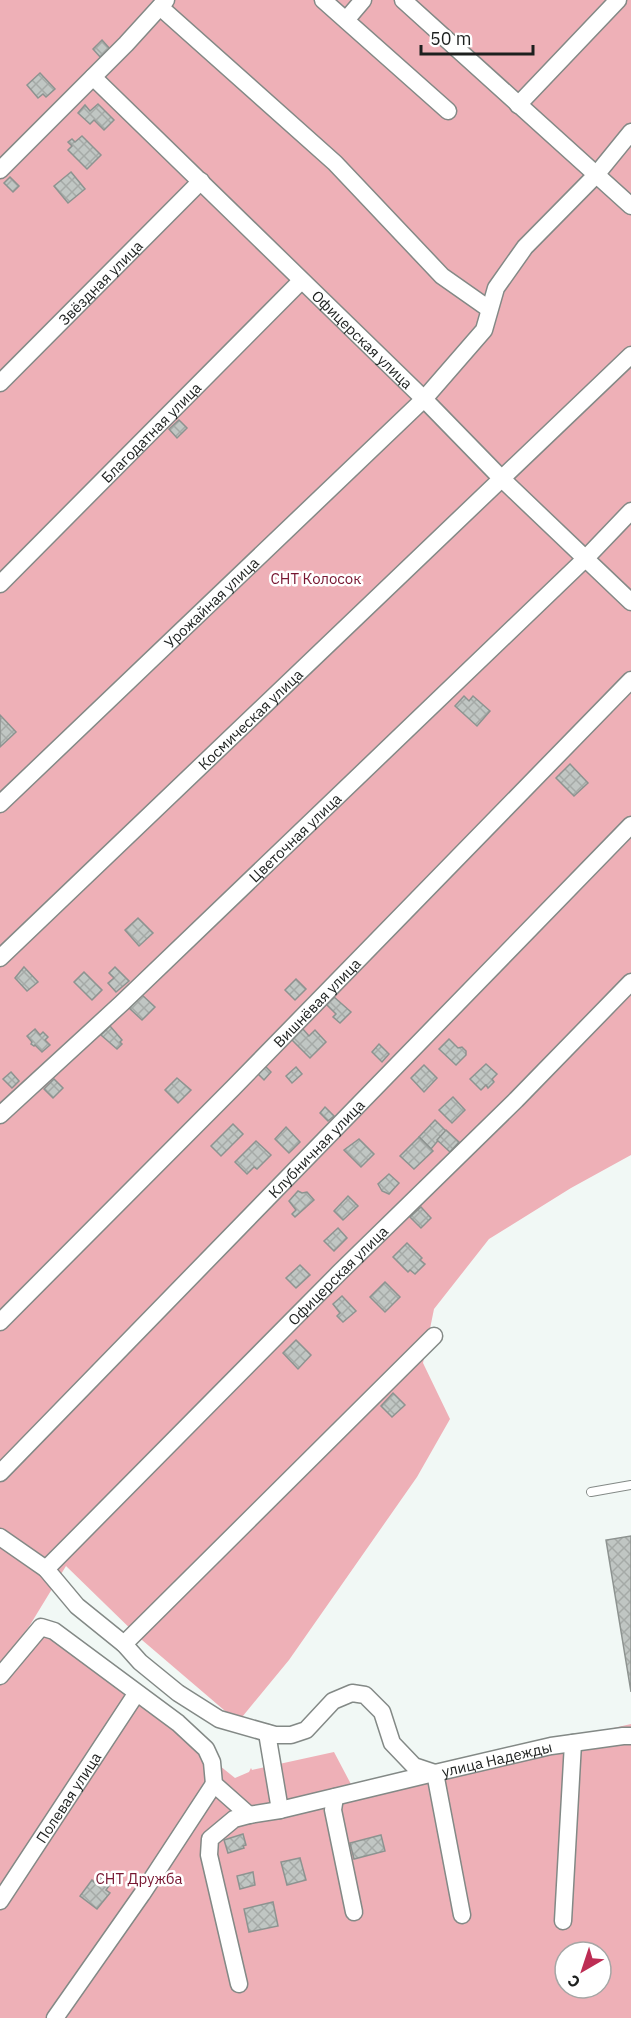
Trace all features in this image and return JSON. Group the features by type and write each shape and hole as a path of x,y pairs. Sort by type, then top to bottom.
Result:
{"street":[{"path":"323,0 448,111"},
{"path":"346,20 363,0"},
{"path":"403,0 631,206"},
{"path":"518,105 618,0"},
{"path":"0,170 126,44 163,3 335,163 442,276 489,309"},
{"name":"Офицерская улица","path":"93,77 424,399 501,478 631,602"},
{"name":"Урожайная улица","path":"0,804 424,399 484,330 496,288 525,247 596,176 631,132"},
{"name":"Звёздная улица","path":"0,383 201,181"},
{"name":"Благодатная улица","path":"0,584 302,281"},
{"name":"Космическая улица","path":"0,958 631,355"},
{"name":"Цветочная улица","path":"0,1115 122,1003 586,558 631,511"},
{"name":"Вишнёвая улица","path":"0,1322 631,680"},
{"name":"Клубничная улица","path":"0,1473 631,825"},
{"name":"Офицерская улица","path":"46,1569 339,1273 516,1100 631,982"},
{"path":"124,1644 434,1336"},
{"path":"0,1537 46,1569 77,1606 124,1644 140,1662 178,1693 219,1719 267,1733 291,1735 306,1730 333,1701 352,1693 365,1695 382,1712 392,1743 414,1766 435,1773"},
{"path":"0,1676 41,1627 54,1631 177,1724 206,1749 212,1762 214,1784 142,1894 55,2018"},
{"name":"Полевая улица","path":"0,1901 136,1694"},
{"path":"267,1733 280,1810"},
{"name":"улица Надежды","path":"462,1915 435,1773 551,1746 631,1736"},
{"path":"563,1921 573,1743"},
{"path":"239,1984 209,1855 210,1839 234,1819 435,1773"},
{"path":"214,1784 249,1815"},
{"path":"336,1797 333,1810 354,1912"}],"lane":[{"path":"591,1492 631,1485"}],"green space":[{"name":"СНТ Колосок","path":"0,0 631,0 631,1155 571,1188 489,1239 434,1309 423,1363 450,1419 417,1477 289,1660 238,1722 142,1640 66,1566 30,1625 0,1667"},
{"name":"СНТ Дружба","path":"45,1626 235,1778 249,1772 251,1768 252,1770 334,1752 353,1788 631,1724 631,2018 0,2018 0,1672"}],"building":[{"path":"102,40 110,49 101,58 93,49"},
{"path":"40,73 55,89 46,97 43,94 38,98 27,85"},
{"path":"98,104 114,120 104,130 94,120 90,124 78,113 85,105 90,111"},
{"path":"82,136 101,155 87,169 68,150 72,146 68,142 72,139 75,142"},
{"path":"71,172 85,189 68,203 54,186"},
{"path":"10,177 19,186 13,192 4,183"},
{"path":"179,420 187,428 177,438 169,429"},
{"path":"464,696 469,701 473,696 490,711 477,726 455,706"},
{"path":"0,715 16,732 0,747"},
{"path":"570,764 588,783 574,796 556,778"},
{"path":"138,918 153,933 139,946 125,930"},
{"path":"24,967 38,982 27,991 15,978"},
{"path":"115,967 129,981 116,992 108,983 114,978 109,973"},
{"path":"84,972 102,990 92,1000 74,982"},
{"path":"296,979 306,989 295,1000 285,990"},
{"path":"141,994 155,1007 142,1020 128,1007"},
{"path":"334,997 351,1012 340,1023 333,1017 336,1014 326,1004"},
{"path":"110,1026 122,1040 120,1042 122,1044 117,1049 101,1035"},
{"path":"302,1028 309,1036 315,1030 326,1042 310,1058 291,1039"},
{"path":"35,1029 40,1035 43,1032 48,1037 45,1040 50,1045 42,1052 31,1044 27,1036"},
{"path":"449,1039 458,1048 462,1047 466,1051 466,1055 456,1065 439,1049"},
{"path":"379,1044 389,1054 382,1062 372,1052"},
{"path":"263,1064 271,1072 264,1080 256,1072"},
{"path":"486,1064 497,1074 492,1079 494,1082 488,1088 486,1085 481,1090 470,1079"},
{"path":"424,1065 437,1078 424,1092 411,1078"},
{"path":"296,1067 302,1074 292,1083 286,1076"},
{"path":"11,1072 19,1081 12,1088 3,1079"},
{"path":"177,1078 191,1090 178,1103 165,1090"},
{"path":"54,1079 63,1088 53,1098 44,1089"},
{"path":"453,1097 465,1110 452,1123 439,1110"},
{"path":"325,1107 334,1116 328,1121 320,1113"},
{"path":"435,1120 446,1131 431,1149 419,1137"},
{"path":"233,1124 243,1134 221,1156 211,1146"},
{"path":"286,1127 300,1142 289,1153 275,1139"},
{"path":"446,1130 459,1142 450,1152 437,1140"},
{"path":"419,1137 433,1151 414,1169 400,1156"},
{"path":"359,1139 374,1154 361,1167 344,1150"},
{"path":"256,1141 271,1155 257,1169 254,1167 247,1174 235,1162"},
{"path":"389,1174 399,1183 389,1194 382,1191 378,1184"},
{"path":"298,1191 307,1192 314,1200 295,1217 292,1214 296,1210 289,1201"},
{"path":"348,1196 358,1206 343,1220 334,1211"},
{"path":"421,1207 431,1218 421,1228 410,1217"},
{"path":"338,1228 347,1238 334,1251 324,1241"},
{"path":"407,1243 425,1264 415,1274 410,1270 408,1272 393,1257"},
{"path":"300,1265 310,1275 296,1288 286,1278"},
{"path":"385,1282 400,1297 385,1312 370,1297"},
{"path":"342,1296 356,1311 343,1322 337,1316 340,1313 333,1304"},
{"path":"296,1340 311,1355 298,1369 283,1353"},
{"path":"393,1393 405,1405 392,1417 381,1406"},
{"path":"631,1536 631,1692 606,1540"},
{"path":"243,1834 246,1845 243,1846 244,1848 228,1853 224,1840"},
{"path":"381,1835 385,1851 354,1859 350,1843"},
{"path":"300,1858 306,1880 287,1885 281,1862"},
{"path":"253,1872 255,1885 240,1889 237,1876"},
{"path":"100,1874 111,1883 106,1890 110,1893 97,1909 80,1896 92,1880 94,1882"},
{"path":"273,1902 278,1926 249,1932 244,1909"}]}
